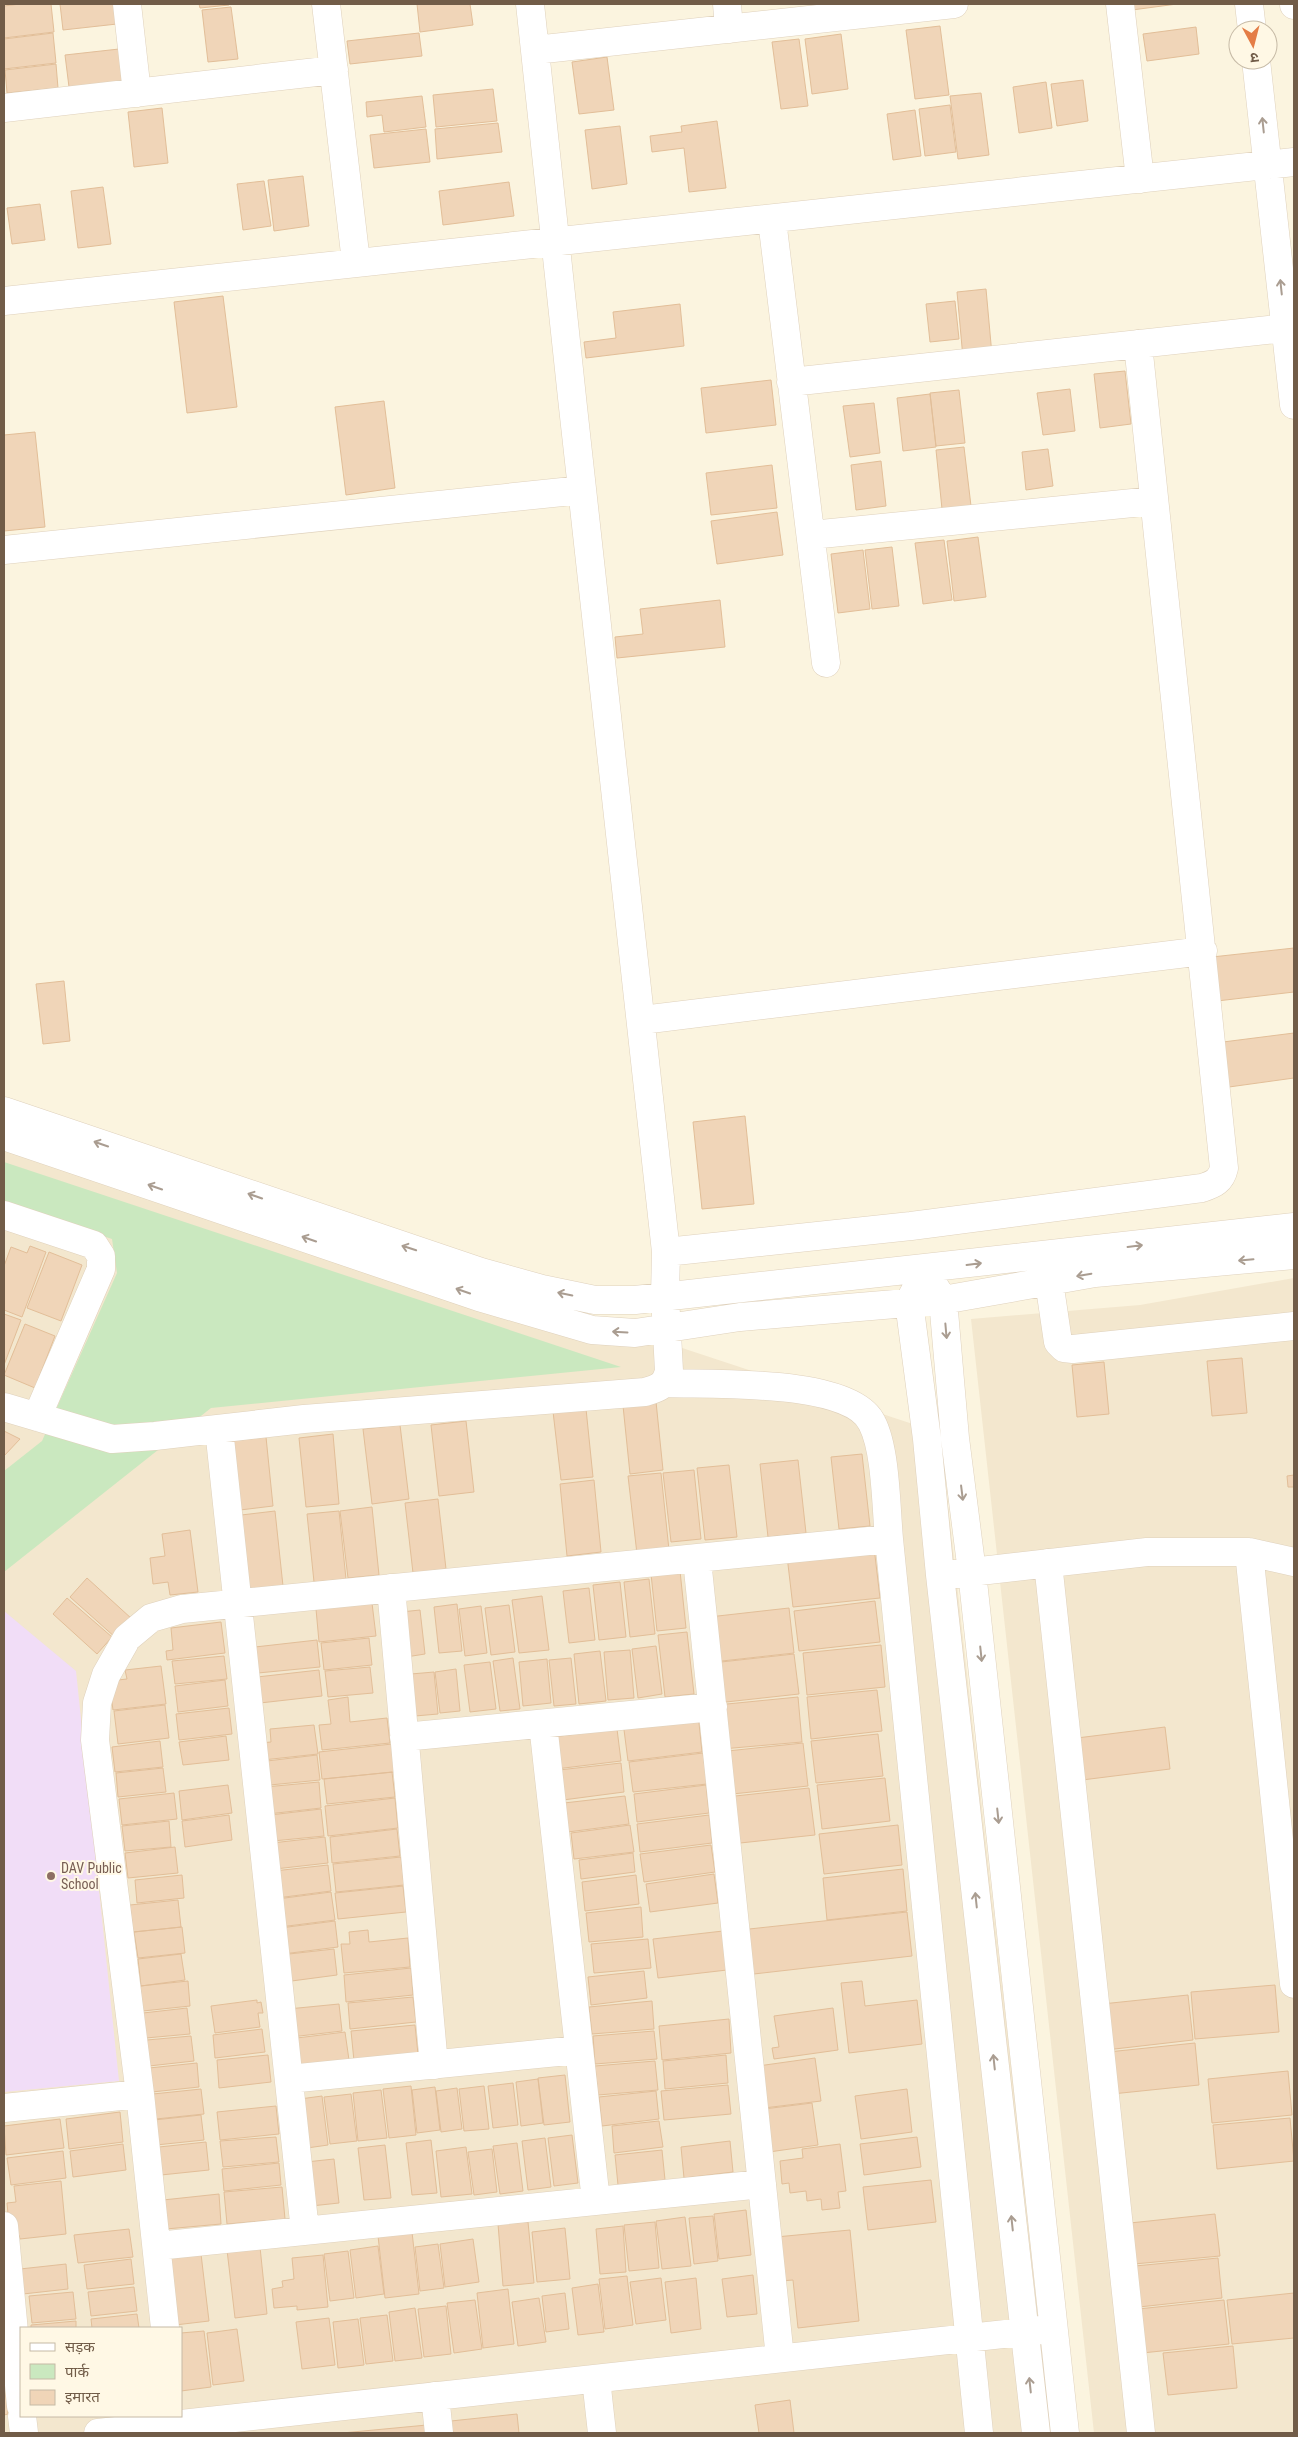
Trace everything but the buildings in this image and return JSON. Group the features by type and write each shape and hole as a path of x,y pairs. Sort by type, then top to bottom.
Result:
{"street":[{"path":"127,4 137,93"},
{"path":"326,4 356,262"},
{"path":"530,4 666,1252 665,1296 669,1371 666,1383"},
{"path":"535,50 728,16 954,4"},
{"path":"1120,4 1140,179"},
{"path":"1249,4 1251,20"},
{"path":"4,108 334,70"},
{"path":"1257,70 1294,405"},
{"path":"4,301 356,262 772,220 1294,162"},
{"path":"772,220 826,663"},
{"path":"791,382 1286,328"},
{"path":"666,1252 911,1226 1202,1188 1214,1185 1222,1178 1224,1168 1203,951 1153,501 1138,344"},
{"path":"4,550 582,490"},
{"path":"811,535 1153,501"},
{"path":"642,1020 1203,951"},
{"path":"4,1111 380,1239 542,1289 595,1300 635,1300 925,1270 1294,1227"},
{"path":"4,1136 550,1319 592,1330 635,1333 740,1317 943,1300 1095,1273 1294,1255"},
{"path":"4,1215 94,1244 101,1256 101,1269 46,1420"},
{"path":"925,1270 943,1300 956,1438 1065,2433"},
{"path":"925,1270 909,1302 1036,2433"},
{"path":"1049,1281 1058,1342 1064,1348 1073,1349 1294,1326"},
{"path":"4,1407 112,1439 304,1419 645,1392 659,1388 666,1383 780,1386 832,1395 856,1405 872,1422 880,1452 979,2433"},
{"path":"219,1429 305,2231"},
{"path":"165,2327 140,2094 95,1740 97,1703 106,1675 127,1638 152,1618 182,1609 697,1560 889,1539"},
{"path":"940,1575 1146,1552 1249,1552 1294,1562"},
{"path":"1249,1552 1294,1984"},
{"path":"697,1560 780,2358"},
{"path":"1048,1563 1140,2433"},
{"path":"391,1588 434,2065"},
{"path":"404,1737 712,1707"},
{"path":"543,1724 596,2201"},
{"path":"289,2079 578,2050"},
{"path":"4,2108 140,2094"},
{"path":"157,2246 762,2184"},
{"path":"4,2226 6,2266 20,2397"},
{"path":"98,2433 175,2420 435,2396 1054,2328"},
{"path":"596,2379 602,2433"},
{"path":"435,2396 439,2433"},
{"path":"22,2417 24,2433"}],"shaded area":[{"path":"4,1124 940,1433 1052,2433 4,2433"},
{"path":"1294,1278 1294,2433 1094,2433 971,1319 1140,1305"},
{"name":"DAV Public School","path":"4,1611 76,1671 119,2081 4,2092"}],"green space":[{"path":"4,1162 621,1367 211,1408 4,1572 4,1471 42,1441 117,1273 112,1239 4,1203"}],"place":[{"name":"DAV Public School","path":"51,1876"}]}
